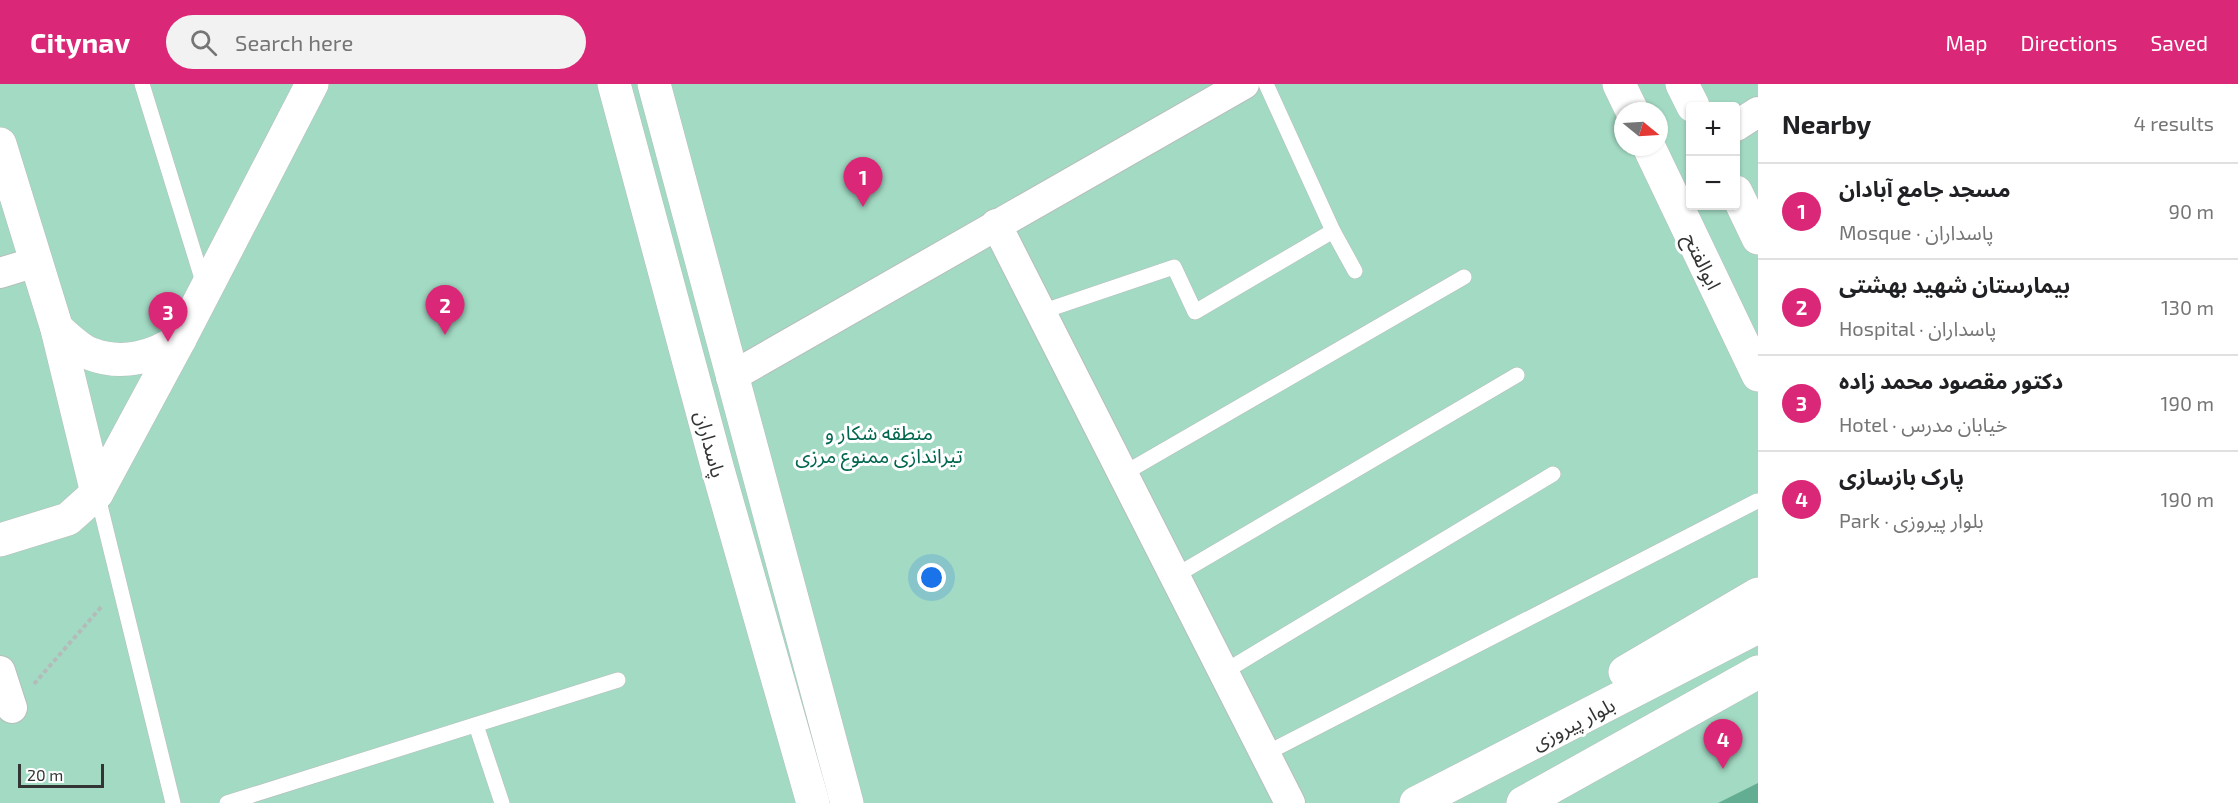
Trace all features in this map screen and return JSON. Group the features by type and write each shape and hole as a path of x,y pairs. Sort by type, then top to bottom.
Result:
{"street":[{"name":"پاسداران","path":"614,84 718,470 813,803"},
{"name":"پاسداران","path":"654,84 847,803"},
{"path":"731,377 1244,84"},
{"path":"1619,84 1628,102"},
{"path":"1682,84 1691,102"},
{"path":"0,540 68,519 97,493 206,290 308,86"},
{"path":"1740,123 1758,112"},
{"path":"0,144 57,329 97,493"},
{"name":"ابوالفتح","path":"1653,156 1758,375"},
{"path":"1740,200 1758,238"},
{"path":"996,224 1290,803"},
{"path":"0,273 36,261"},
{"path":"57,329 89,354 114,360 148,357 180,339"},
{"path":"1568,727 1619,676 1758,594"},
{"name":"بلوار پیروزی","path":"1416,803 1568,727 1758,627"},
{"path":"0,671 12,708"},
{"path":"1523,803 1758,672"},
{"path":"1543,803 1590,789 1758,692"}],"lane":[{"path":"142,84 206,290"},
{"path":"1266,84 1332,231 1355,271"},
{"path":"1041,312 1174,267 1195,312 1332,231"},
{"path":"1123,474 1464,277"},
{"path":"1175,576 1517,375"},
{"path":"1224,672 1553,474"},
{"path":"97,493 172,803"},
{"path":"1265,754 1757,501"},
{"path":"227,803 618,680"},
{"path":"476,725 502,803"}],"path":[{"path":"12,708 120,586"}],"green space":[{"name":"منطقه شکار و تیراندازی ممنوع مرزی","path":"0,84 1758,84 1758,803 0,803"}],"shaded area":[{"path":"1758,783 1758,803 1718,803"}],"place":[{"name":"مسجد جامع آبادان","path":"863,207"},
{"name":"بیمارستان شهید بهشتی","path":"445,335"},
{"name":"دكتور مقصود محمد زاده","path":"168,342"},
{"name":"پارک بازسازی","path":"1723,769"}]}
